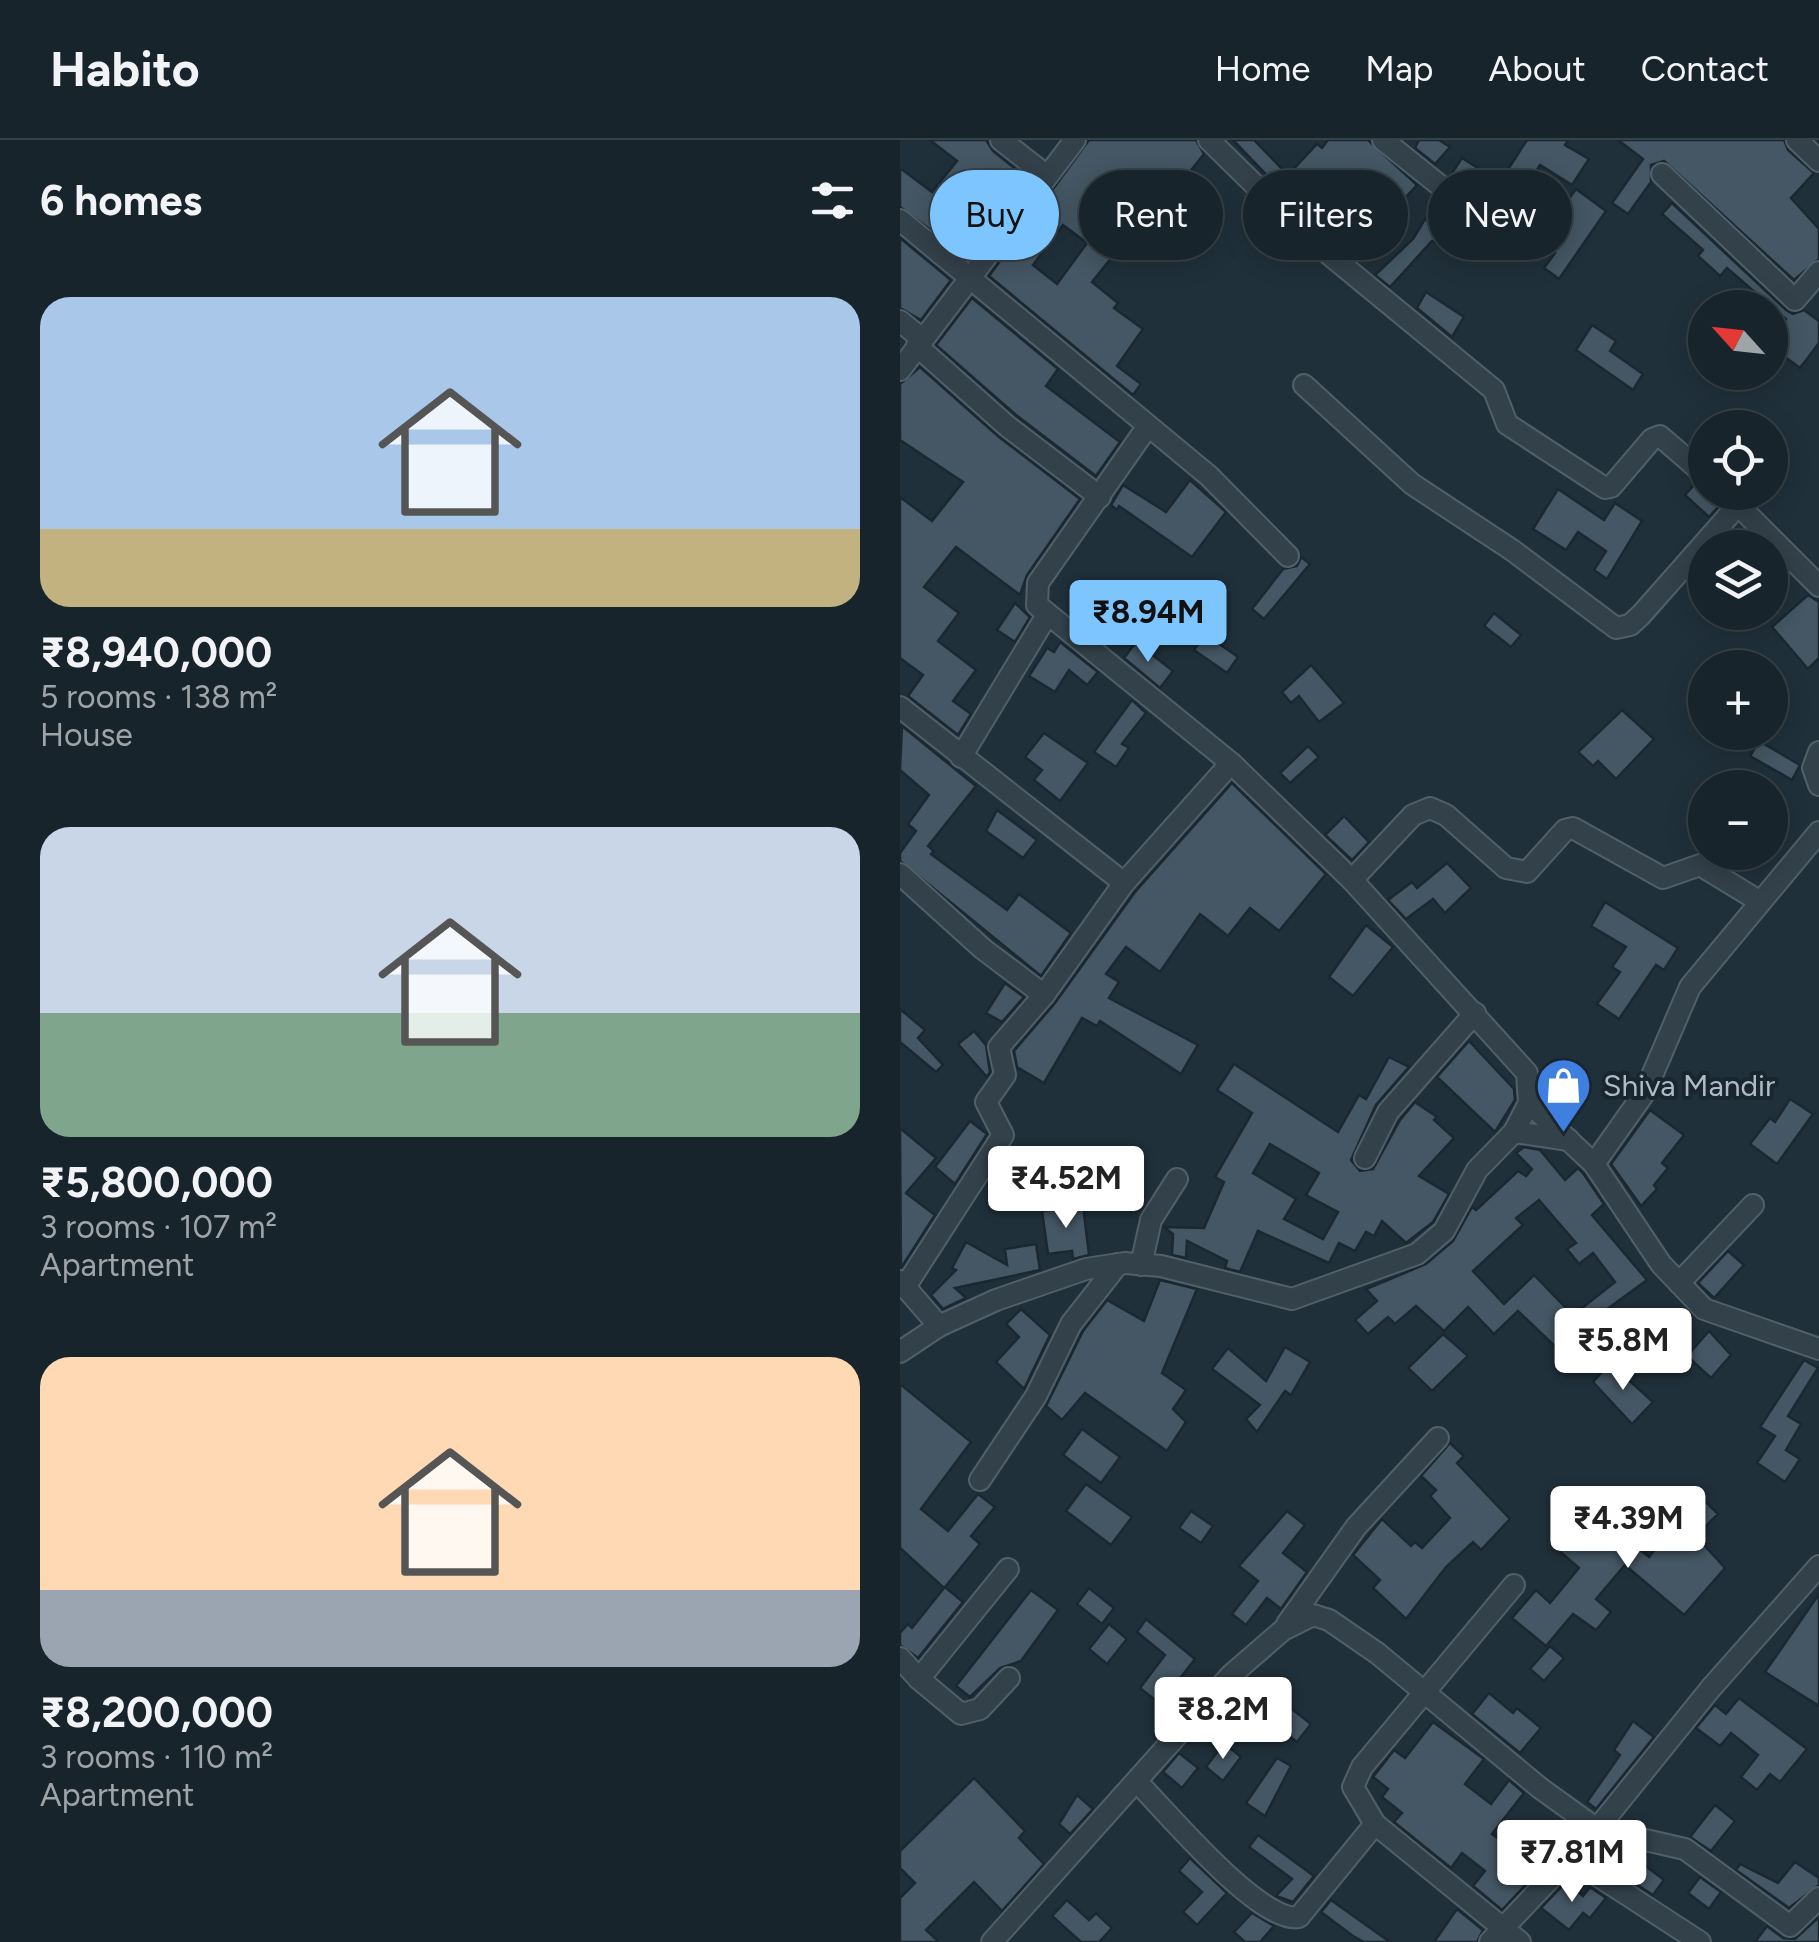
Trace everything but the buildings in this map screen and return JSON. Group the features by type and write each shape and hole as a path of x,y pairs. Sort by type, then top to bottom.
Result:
{"street":[{"path":"1001,140 1039,170"},
{"path":"1052,170 1075,140"},
{"path":"1209,140 1308,237 1494,390 1507,424 1605,488 1611,487 1660,436 1688,460"},
{"path":"1383,140 1428,175"},
{"path":"1798,140 1819,160"},
{"path":"1662,174 1795,300 1819,272"},
{"path":"900,220 1208,476 1288,556"},
{"path":"900,370 982,260"},
{"path":"900,322 1007,426 1100,498"},
{"path":"1304,385 1412,484 1512,550 1616,628 1630,625 1641,615 1722,510"},
{"path":"900,1352 940,1326 996,1300 1086,1269 1118,1264 1141,1265 1274,1298 1292,1299 1329,1288 1432,1244 1478,1170 1514,1132 1529,1104 1528,1074 1352,880 1231,762 1037,605 1038,583 1148,426"},
{"path":"1742,510 1819,586"},
{"path":"961,757 1047,615"},
{"path":"900,707 1124,882"},
{"path":"1819,752 1813,768 1819,785"},
{"path":"940,1326 903,1284 1003,1135 986,1102 1005,1075 999,1047 1044,995 1124,882 1231,762"},
{"path":"1352,880 1413,816 1430,808 1446,815 1506,868 1517,873 1527,872 1565,830 1574,828 1663,878 1700,865 1759,901"},
{"path":"1594,1164 1645,1092 1690,987 1819,832"},
{"path":"900,874 983,949 1044,995"},
{"path":"1365,1158 1388,1112 1475,1013"},
{"path":"1529,1104 1594,1164 1661,1264 1704,1308 1819,1349"},
{"path":"1514,1132 1568,1140"},
{"path":"1141,1265 1150,1220 1177,1179"},
{"path":"1679,1282 1753,1206"},
{"path":"980,1480 1036,1396 1071,1324 1118,1264"},
{"path":"1283,1630 1356,1527 1438,1438"},
{"path":"1496,1934 1597,1829 1711,1688 1819,1566"},
{"path":"919,1678 1008,1568"},
{"path":"1514,1585 1362,1767 1354,1787 1376,1824 1496,1934 1520,1942"},
{"path":"992,1942 1138,1783 1230,1675 1283,1630 1313,1615 1329,1620 1597,1829 1685,1850 1790,1926 1819,1898"},
{"path":"900,1658 962,1714 980,1709 1009,1678"},
{"path":"1138,1783 1233,1880 1268,1909 1292,1918 1306,1910 1376,1824"},
{"path":"1569,1858 1700,1942"}],"place":[{"name":"Shiva Mandir","path":"1564,1134"}]}
